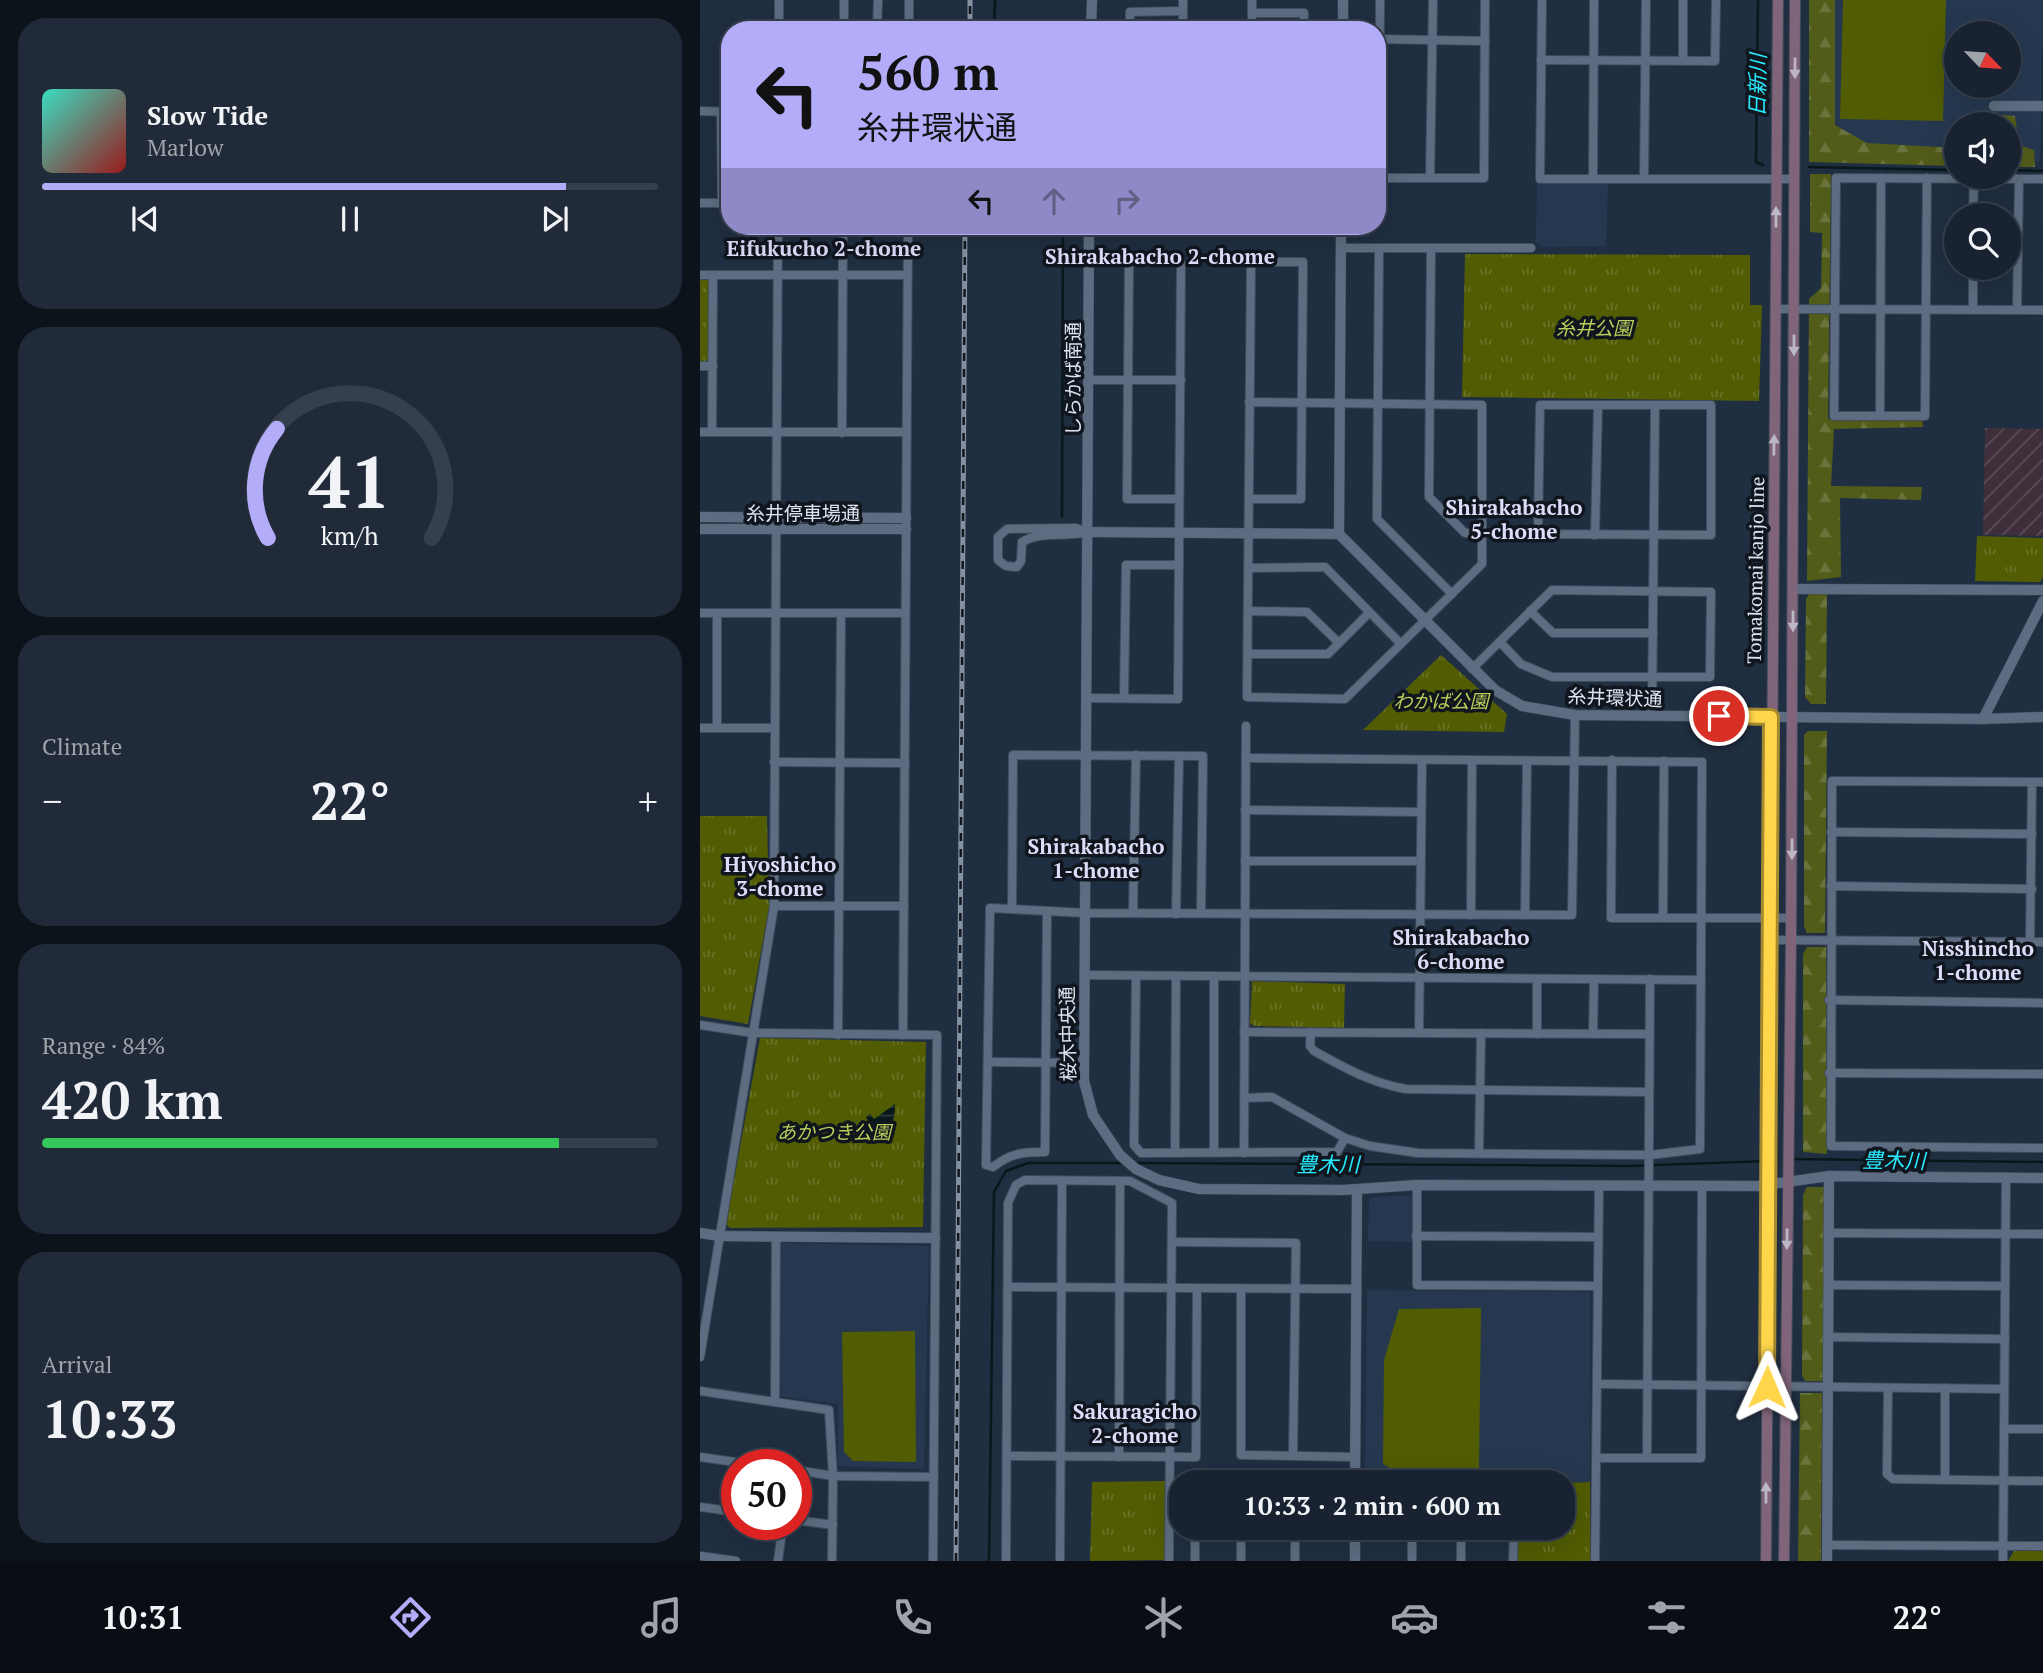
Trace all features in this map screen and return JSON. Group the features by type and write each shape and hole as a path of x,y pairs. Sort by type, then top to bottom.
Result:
{"main road":[{"name":"Tomakomai kanjo line","path":"1766,1561 1778,0"},
{"name":"Tomakomai kanjo line","path":"1784,1561 1794,589 1795,0"}],"street":[{"path":"779,0 779,21"},
{"path":"844,0 844,21"},
{"path":"877,21 878,0"},
{"path":"909,0 909,21"},
{"path":"1091,21 1092,0"},
{"path":"1183,0 1183,21"},
{"path":"1252,0 1252,21"},
{"path":"1343,0 1343,21"},
{"path":"1379,21 1380,0"},
{"path":"1430,178 1433,0"},
{"path":"1386,178 1484,178 1485,0"},
{"path":"1542,0 1541,179 1795,179"},
{"path":"1592,179 1594,0"},
{"path":"1644,179 1646,0"},
{"path":"1683,0 1683,61"},
{"path":"1541,60 1715,61 1716,0"},
{"path":"1130,21 1130,12 1183,11"},
{"path":"1252,13 1304,13 1304,21"},
{"path":"1386,39 1485,41"},
{"path":"1994,106 2043,106"},
{"path":"700,111 721,112"},
{"path":"1927,178 1925,416 1835,416 1836,178 1927,178 1944,178"},
{"path":"1880,416 1881,178"},
{"path":"2021,179 2043,179"},
{"path":"2017,310 2019,189"},
{"path":"700,203 721,203"},
{"path":"700,1357 774,906 778,235"},
{"path":"842,433 843,235"},
{"path":"903,1035 908,235"},
{"name":"しらかば南通","path":"1088,532 1090,235"},
{"path":"1088,532 1076,528 1007,529 998,537 998,560 1006,566 1017,567 1021,561 1022,542 1033,536 1076,535 1088,532 1339,534 1341,235"},
{"path":"1341,248 1531,248"},
{"path":"1379,248 1377,519 1452,594"},
{"path":"1431,248 1429,497 1465,533 1482,534"},
{"path":"1087,698 1178,699 1180,533 1181,262 1129,262 1127,499 1180,499"},
{"path":"1249,402 1302,403 1340,404 1482,405 1482,564 1345,699 1247,697 1249,402 1251,262 1303,262 1302,403 1301,499 1249,499"},
{"path":"700,275 907,275"},
{"path":"712,432 713,275"},
{"path":"1973,280 1973,310"},
{"path":"1776,309 2043,310"},
{"path":"700,366 713,366"},
{"path":"1090,380 1181,380"},
{"path":"1540,405 1598,405 1711,405 1711,535 1538,534 1540,405"},
{"path":"1595,535 1598,405"},
{"path":"1652,716 1655,405"},
{"path":"700,432 906,432"},
{"name":"糸井停車場通","path":"700,517 776,517 906,524"},
{"name":"糸井停車場通","path":"700,528 776,529 906,524"},
{"name":"桜木中央通","path":"1088,532 1084,1081 1093,1115 1120,1155 1136,1169 1159,1180 1199,1189 1357,1190 1417,1185 1769,1185 1788,1177 1829,1176 2043,1178"},
{"name":"糸井環状通","path":"1339,534 1472,668 1509,700 1522,706 1575,715 1983,719 2043,717"},
{"path":"1125,698 1126,565 1179,565"},
{"path":"1248,568 1325,567 1401,644"},
{"path":"1794,589 2043,590"},
{"path":"1472,668 1552,590 1711,592 1710,677 1552,677 1521,664 1500,642"},
{"path":"1983,719 2043,601"},
{"path":"1248,611 1307,612 1339,643"},
{"path":"1530,611 1553,633 1653,633"},
{"path":"700,613 905,613"},
{"path":"717,728 718,613"},
{"path":"1248,654 1328,654 1369,613"},
{"path":"838,1035 841,614"},
{"path":"1047,911 1045,1152 1019,1152 1007,1156 993,1167 986,1165 990,908 1012,909 1085,913 1573,915 1575,715"},
{"path":"1244,1153 1245,726"},
{"path":"700,728 774,728"},
{"path":"1012,909 1013,755 1203,756 1202,913"},
{"path":"1133,913 1136,755"},
{"path":"1177,914 1178,756"},
{"path":"1244,1098 1272,1097 1345,1138 1370,1146 1418,1153 1650,1157 1700,1149 1702,762 1422,762 1245,758"},
{"path":"1612,760 1611,918 1791,918"},
{"path":"1525,915 1527,761"},
{"path":"1663,917 1664,761"},
{"path":"774,762 905,762"},
{"path":"1419,1033 1422,762"},
{"path":"1471,915 1472,762"},
{"path":"2043,782 1832,781 1829,1000 1830,1146 2043,1148"},
{"path":"2030,942 2032,782"},
{"path":"1245,810 1420,812"},
{"path":"1831,832 2032,834"},
{"path":"1245,861 1420,861"},
{"path":"1831,886 2032,889"},
{"path":"774,906 904,906"},
{"path":"1769,940 2043,942"},
{"path":"1084,975 1701,980"},
{"path":"1136,976 1133,1145 1141,1153 1337,1152 1345,1138"},
{"path":"1175,1152 1176,976"},
{"path":"1214,977 1214,1152"},
{"path":"1537,979 1537,1034"},
{"path":"1593,1034 1594,979"},
{"path":"1647,1458 1650,979"},
{"path":"1829,1000 2043,1003"},
{"path":"700,1025 753,1033 937,1035 933,1561"},
{"path":"1244,1032 1649,1034"},
{"path":"1311,1032 1310,1046 1314,1051 1376,1083 1406,1089 1649,1092"},
{"path":"1479,1153 1481,1033"},
{"path":"988,1062 1083,1063"},
{"path":"1829,1073 2043,1074"},
{"path":"1826,1561 1829,1176"},
{"path":"2003,1561 2006,1177"},
{"path":"1006,1561 1010,1194 1025,1180 1130,1181 1170,1199 1170,1470"},
{"path":"1060,1561 1062,1181"},
{"path":"1119,1457 1120,1181"},
{"path":"1417,1185 1417,1284 1597,1286"},
{"path":"1595,1561 1599,1185"},
{"path":"1597,1458 1701,1458 1702,1185"},
{"path":"1355,1470 1357,1190"},
{"path":"700,1233 719,1236 935,1238"},
{"path":"1829,1233 2043,1234"},
{"path":"1416,1236 1598,1237"},
{"path":"775,1402 776,1237"},
{"path":"1172,1242 1296,1243 1293,1455"},
{"path":"1828,1285 2005,1286"},
{"path":"1008,1287 1356,1289"},
{"path":"1007,1456 1196,1458 1197,1288"},
{"path":"1241,1289 1241,1455 1355,1457"},
{"path":"1828,1337 2005,1339"},
{"path":"1597,1384 2004,1389"},
{"path":"1888,1388 1887,1474 1893,1479 2043,1481"},
{"path":"1945,1388 1945,1480"},
{"path":"700,1391 830,1410 833,1476 832,1561"},
{"path":"2004,1429 2043,1429"},
{"path":"700,1457 721,1460"},
{"path":"812,1473 833,1476 934,1477"},
{"path":"700,1507 721,1510"},
{"path":"812,1522 832,1525"},
{"path":"778,1561 781,1540"},
{"path":"1169,1540 1169,1561"},
{"path":"1195,1540 1195,1561"},
{"path":"1241,1540 1241,1561"},
{"path":"1295,1540 1295,1561"},
{"path":"1355,1540 1355,1561"},
{"path":"1412,1540 1412,1561"},
{"path":"1461,1540 1461,1561"},
{"path":"1513,1561 1514,1540"},
{"path":"1827,1545 2043,1546"},
{"path":"700,1556 736,1561"}],"shaded area":[{"path":"1812,0 2043,0 2040,162 2021,161 2021,112 1944,112 1944,160 1811,157"},
{"path":"1537,183 1608,184 1606,246 1542,247 1536,242"},
{"path":"1985,428 2043,429 2043,536 1983,535"},
{"path":"895,1104 891,1125 886,1134 878,1140 866,1117 870,1114 874,1119"},
{"path":"1412,1195 1412,1242 1368,1241 1369,1201 1372,1197"},
{"path":"779,1243 929,1246 924,1469 838,1466 838,1404 778,1396"},
{"path":"1367,1290 1590,1292 1590,1482 1575,1482 1575,1470 1365,1470"}],"green space":[{"path":"1809,0 1835,0 1835,125 1867,143 1944,147 1944,166 1809,162"},
{"path":"1843,0 1946,0 1943,121 1840,119"},
{"path":"2021,146 2034,150 2035,167 2021,167"},
{"path":"1810,174 1831,174 1828,419 1922,418 1923,427 1834,429 1831,486 1922,487 1921,500 1840,498 1841,577 1807,581 1809,299 1821,288 1822,233 1810,232"},
{"name":"糸井公園","path":"1465,254 1750,255 1750,305 1762,305 1759,401 1462,397"},
{"path":"700,278 710,280 710,360 700,362"},
{"path":"1977,536 2043,538 2043,577 2040,582 1975,581"},
{"path":"1810,593 1827,593 1826,704 1811,704 1805,697 1806,599"},
{"name":"わかば公園","path":"1441,655 1507,714 1504,732 1363,730"},
{"path":"1808,731 1827,731 1825,933 1807,933 1804,926 1804,735"},
{"path":"700,816 767,816 769,907 748,1024 700,1016"},
{"path":"1807,947 1826,947 1827,1154 1803,1152 1803,954"},
{"path":"1252,981 1345,984 1344,1028 1254,1026 1250,1023"},
{"name":"あかつき公園","path":"760,1038 926,1042 923,1227 730,1228 726,1224"},
{"path":"1807,1187 1825,1187 1823,1381 1805,1381 1802,1375 1803,1195"},
{"path":"1481,1308 1479,1470 1394,1470 1383,1464 1384,1360 1399,1309"},
{"path":"915,1331 916,1462 853,1461 844,1452 842,1332"},
{"path":"1800,1393 1822,1393 1821,1561 1798,1561"},
{"path":"1165,1481 1165,1560 1090,1561 1092,1482"},
{"path":"1590,1482 1590,1561 1517,1561 1517,1540 1575,1540 1575,1483"},
{"path":"2014,1551 2043,1551 2043,1561 2008,1561"}],"waterway":[{"path":"994,21 995,0"},
{"name":"日新川","path":"1758,0 1756,162 1763,165"},
{"name":"日新川","path":"1809,167 1944,170"},
{"name":"日新川","path":"2021,170 2043,171"},
{"path":"1062,517 1063,235"},
{"name":"豊木川","path":"1791,1159 2043,1162"},
{"name":"豊木川","path":"1133,1163 1630,1166 1767,1161"},
{"name":"豊木川","path":"989,1561 994,1192 1006,1171 1028,1163 1123,1163"}],"railway":[{"path":"970,0 970,21"},
{"path":"956,1561 965,235"}],"district":[{"name":"Eifukucho 2-chome","path":"824,248"},
{"name":"Shirakabacho 2-chome","path":"1160,256"},
{"name":"Shirakabacho 5-chome","path":"1514,519"},
{"name":"Shirakabacho 1-chome","path":"1096,858"},
{"name":"Hiyoshicho 3-chome","path":"780,876"},
{"name":"Shirakabacho 6-chome","path":"1461,949"},
{"name":"Nisshincho 1-chome","path":"1978,960"},
{"name":"Sakuragicho 2-chome","path":"1135,1423"}],"route":[{"path":"1719,716 1771,717 1767,1387"}]}
